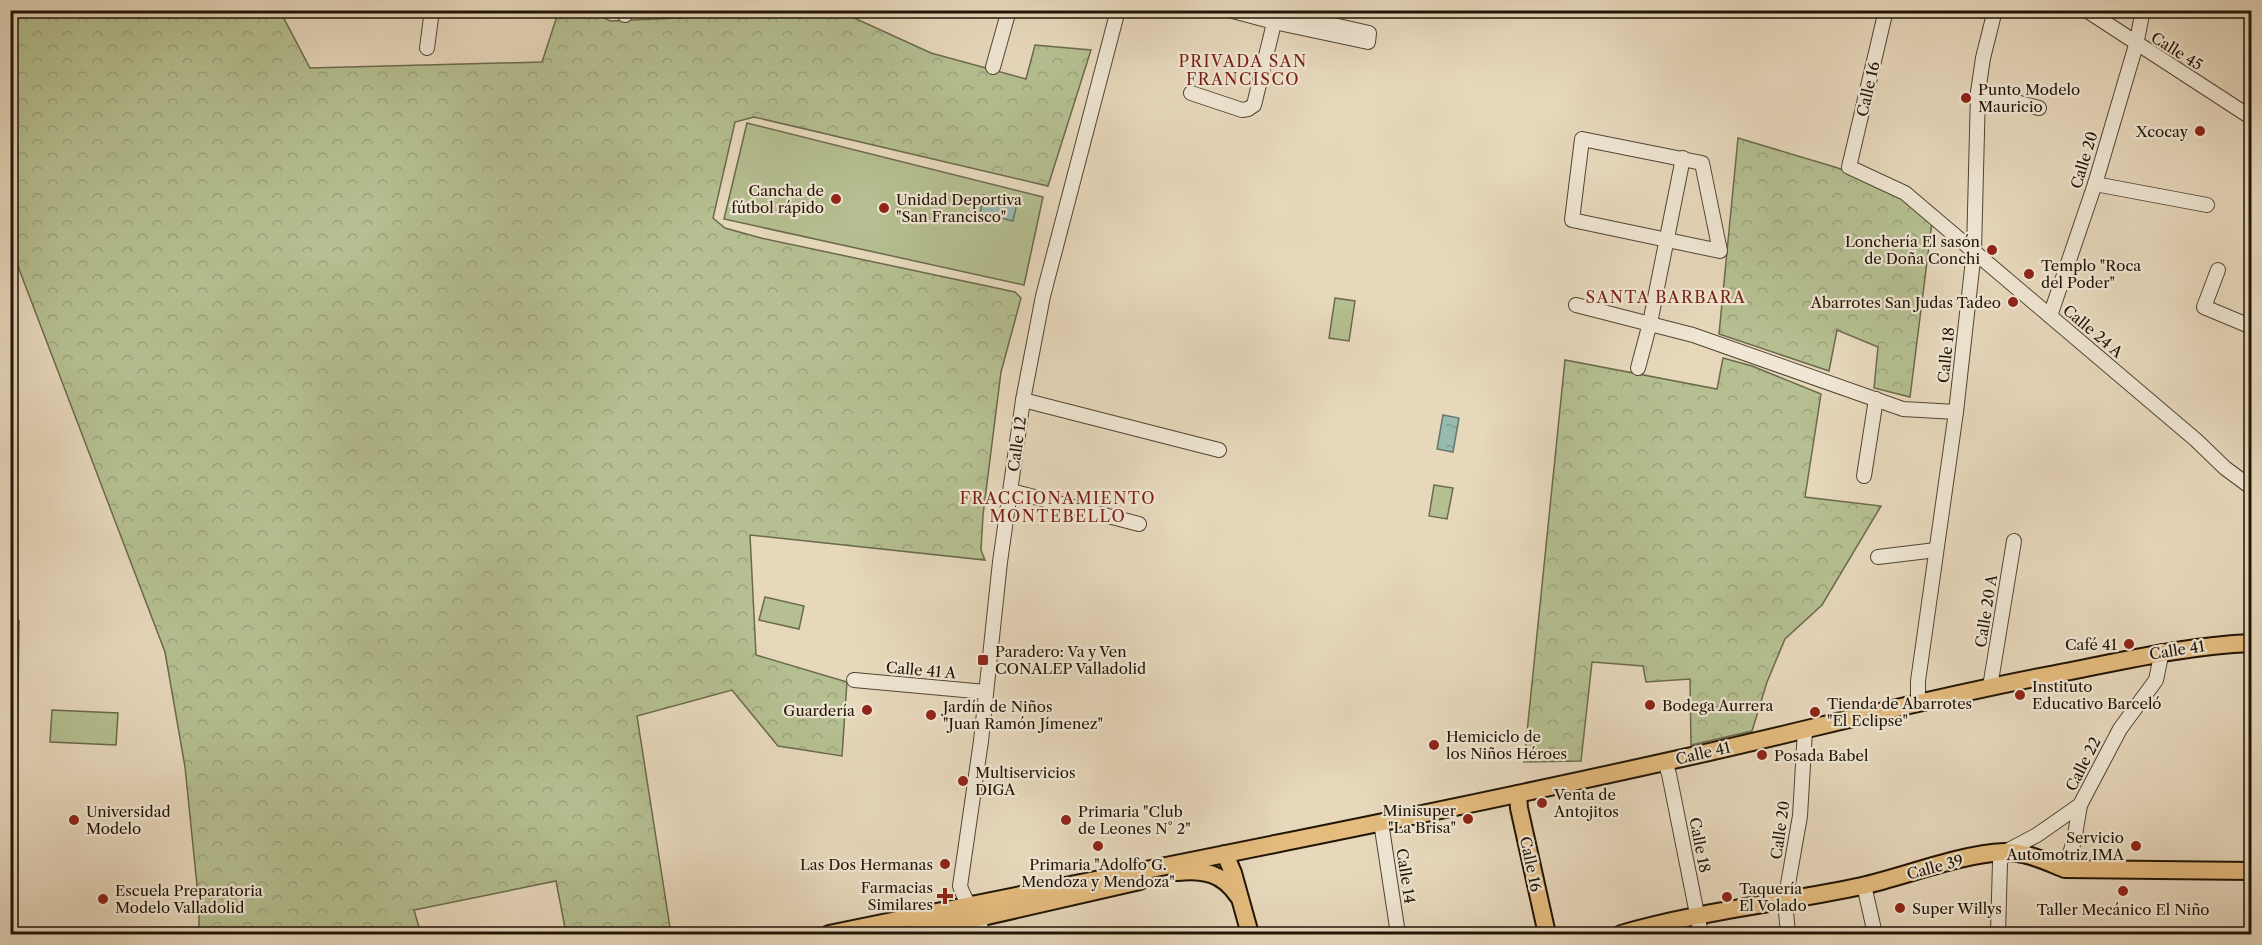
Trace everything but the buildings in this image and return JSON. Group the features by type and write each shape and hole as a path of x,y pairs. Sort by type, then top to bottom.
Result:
{"main road":[{"name":"Calle 41","path":"972,912 1225,854 1665,762 1990,687 2162,651 2217,644 2252,643"},
{"name":"Calle 16","path":"1518,794 1519,808 1547,934"},
{"path":"1238,896 1239,879 1243,866 1252,854 1272,844"},
{"name":"Calle 39","path":"1621,934 1698,916 1864,885 1972,857 2005,852 2046,861 2065,869 2252,871"},
{"path":"1225,854 1250,934"},
{"path":"829,934 972,912 1177,872 1198,870 1217,875 1231,886 1238,896"},
{"path":"908,934 972,912"}],"street":[{"path":"427,48 432,10"},
{"path":"993,67 1009,10"},
{"name":"Calle 12","path":"983,934 960,886 981,741 1023,400 1043,296 1118,10"},
{"path":"1229,10 1272,15 1369,33 1368,42 1272,15"},
{"name":"Calle 16","path":"1849,167 1886,10"},
{"name":"Calle 18","path":"1918,703 1918,681 1956,412 1974,251 1978,92 1983,58 1995,10"},
{"name":"Calle 45","path":"2086,10 2136,45 2252,118"},
{"name":"Calle 20","path":"2050,316 2095,184 2136,45 2143,10"},
{"path":"1191,93 1242,110 1254,105 1272,15"},
{"path":"1978,92 2039,108"},
{"path":"1582,139 1702,163 1720,251 1667,240 1572,220 1582,139"},
{"path":"1638,368 1650,323 1683,158"},
{"name":"Calle 24 A","path":"1849,167 1905,193 2196,440 2225,468 2252,488"},
{"path":"2095,184 2207,205"},
{"path":"2218,270 2204,307 2252,327"},
{"path":"1575,305 1694,335 1903,409 1956,412"},
{"path":"1864,476 1876,399"},
{"path":"1023,400 1219,450"},
{"path":"1011,491 1139,524"},
{"name":"Calle 20 A","path":"1990,687 2014,541"},
{"path":"1878,557 1936,550"},
{"name":"Calle 22","path":"2005,852 2037,835 2080,805 2120,729 2156,681 2162,651"},
{"name":"Calle 41 A","path":"854,680 986,692"},
{"name":"Calle 20","path":"1788,934 1785,901 1800,816 1805,730"},
{"name":"Calle 18","path":"1665,762 1701,934"},
{"path":"2065,869 2074,841 2080,805"},
{"name":"Calle 14","path":"1381,822 1398,934"},
{"path":"1998,934 2000,862 2005,852"},
{"path":"1864,885 1875,934"}],"green space":[{"path":"559,10 592,11 610,21 839,11 931,53 1026,79 1035,45 1091,50 1048,186 754,117 735,122 713,218 725,228 761,238 1015,292 1021,298 1001,372 983,515 981,550 985,560 750,535 756,655 847,682 842,756 778,746 732,690 637,716 671,934 590,934 589,928 566,933 556,881 414,910 421,934 199,934 199,905 185,767 165,652 11,248 11,11 280,11 310,68 542,62"},
{"name":"Unidad Deportiva \"San Francisco\"","path":"747,123 1043,197 1024,285 724,219"},
{"path":"1738,138 1838,168 1908,200 1932,222 1910,397 1874,388 1878,347 1837,330 1829,371 1719,334"},
{"path":"1335,298 1355,301 1349,341 1329,338"},
{"path":"1723,358 1752,366 1821,394 1805,497 1881,506 1822,605 1785,639 1767,682 1752,731 1691,745 1690,679 1646,682 1643,666 1592,662 1581,761 1524,762 1565,360 1717,389"},
{"path":"1434,485 1453,488 1447,519 1429,516"},
{"path":"765,597 804,606 799,629 759,620"},
{"path":"11,609 19,621 17,773 11,783"},
{"path":"52,710 118,713 116,745 50,742"}],"water":[{"path":"984,195 1017,203 1013,221 980,213"},
{"path":"1443,415 1459,418 1453,452 1437,449"}],"place":[{"name":"Punto Modelo Mauricio","path":"1966,98"},
{"name":"Xcocay","path":"2200,131"},
{"name":"Cancha de fútbol rápido","path":"836,199"},
{"name":"Unidad Deportiva \"San Francisco\"","path":"884,208"},
{"name":"Lonchería El sasón de Doña Conchi","path":"1992,250"},
{"name":"Templo \"Roca del Poder\"","path":"2029,274"},
{"name":"Abarrotes San Judas Tadeo","path":"2013,302"},
{"name":"Café 41","path":"2129,644"},
{"name":"Paradero: Va y Ven CONALEP Valladolid","path":"983,660"},
{"name":"Instituto Educativo Barceló","path":"2020,695"},
{"name":"Bodega Aurrera","path":"1650,705"},
{"name":"Guardería","path":"867,710"},
{"name":"Tienda de Abarrotes \"El Eclipse\"","path":"1815,712"},
{"name":"Jardín de Niños \"Juan Ramón Jímenez\"","path":"931,715"},
{"name":"Hemiciclo de los Niños Héroes","path":"1434,745"},
{"name":"Posada Babel","path":"1762,755"},
{"name":"Multiservicios DIGA","path":"963,781"},
{"name":"Venta de Antojitos","path":"1542,803"},
{"name":"Minisuper \"La Brisa\"","path":"1468,819"},
{"name":"Universidad Modelo","path":"74,820"},
{"name":"Primaria \"Club de Leones N° 2\"","path":"1066,820"},
{"name":"Primaria \"Adolfo G. Mendoza y Mendoza\"","path":"1098,846"},
{"name":"Servicio Automotriz IMA","path":"2136,846"},
{"name":"Las Dos Hermanas","path":"945,864"},
{"name":"Taller Mecánico El Niño","path":"2123,891"},
{"name":"Farmacias Similares","path":"945,896"},
{"name":"Taquería El Volado","path":"1727,897"},
{"name":"Escuela Preparatoria Modelo Valladolid","path":"103,899"},
{"name":"Super Willys","path":"1900,908"}],"district":[{"name":"PRIVADA SAN FRANCISCO","path":"1243,70"},
{"name":"SANTA BARBARA","path":"1666,297"},
{"name":"FRACCIONAMIENTO MONTEBELLO","path":"1058,507"}]}
